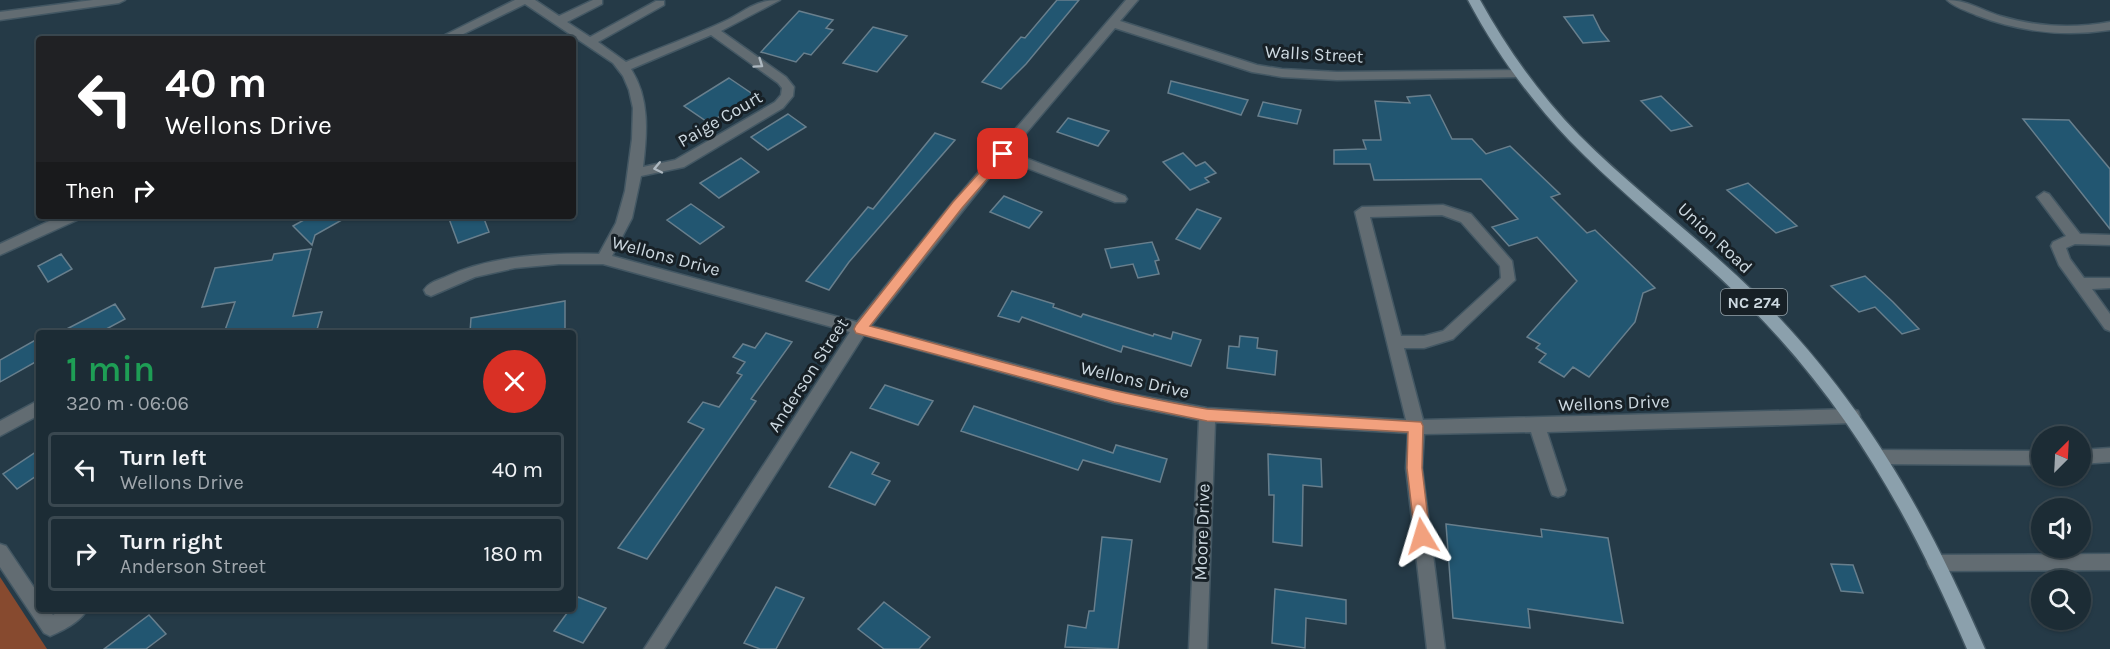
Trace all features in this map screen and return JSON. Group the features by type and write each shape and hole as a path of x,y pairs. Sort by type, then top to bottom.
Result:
{"main road":[{"name":"Union Road","path":"1473,0 1519,73 1576,138 1705,254 1775,324 1852,416 1878,457 1936,563 1976,649"}],"street":[{"path":"0,16 119,0"},
{"path":"448,36 526,0 591,41 625,68 637,95 640,123 635,173 625,219 603,259"},
{"path":"625,68 730,23 756,7 774,0"},
{"name":"Anderson Street","path":"653,649 860,329 951,213 1132,0"},
{"path":"1953,0 2004,21 2035,27 2084,30 2110,26"},
{"path":"559,21 598,2"},
{"path":"591,41 660,3"},
{"name":"Walls Street","path":"1113,23 1256,69 1282,73 1337,76 1519,73"},
{"name":"Paige Court","path":"635,173 679,164 779,105 787,96 788,87 782,80 712,30"},
{"path":"1003,154 1120,199"},
{"path":"2044,197 2076,239"},
{"path":"1395,342 1424,342 1448,335 1508,280 1507,265 1466,218 1443,210 1362,212 1416,426 1414,468 1436,649"},
{"path":"0,250 66,219"},
{"path":"2110,240 2076,239 2058,246 2064,261 2110,324"},
{"name":"Wellons Drive","path":"431,290 454,277 511,262 556,257 603,259 1114,397 1207,415 1416,426 1852,416"},
{"path":"2080,284 2110,283"},
{"path":"0,429 36,409"},
{"name":"Moore Drive","path":"1198,649 1207,415"},
{"path":"1537,425 1558,490"},
{"path":"2091,456 2110,455"},
{"path":"1878,457 2031,458"},
{"path":"0,552 36,606"},
{"path":"1936,563 2110,562"},
{"path":"40,612 50,627 73,612"}],"shaded area":[{"path":"0,577 47,649 0,649"}],"building":[{"path":"1057,0 1079,0 1026,64 1001,89 982,82 1021,37 1025,38"},
{"path":"799,11 833,20 826,28 833,30 811,55 804,53 796,62 761,52"},
{"path":"1593,15 1609,41 1583,43 1564,17"},
{"path":"873,27 907,36 877,72 843,63"},
{"path":"729,78 754,95 709,123 684,106"},
{"path":"1171,81 1248,100 1241,115 1168,93"},
{"path":"1430,95 1452,139 1472,139 1486,154 1510,146 1560,194 1551,197 1587,233 1595,230 1655,288 1643,293 1635,322 1589,377 1573,367 1564,377 1539,362 1546,354 1536,348 1540,344 1527,337 1577,281 1537,237 1509,246 1492,227 1518,219 1481,179 1374,180 1370,164 1334,164 1334,150 1366,149 1363,140 1381,140 1375,101 1410,103 1407,97"},
{"path":"1661,96 1692,126 1671,131 1641,101"},
{"path":"1263,102 1301,110 1297,124 1258,116"},
{"path":"788,114 806,127 768,150 751,137"},
{"path":"1068,118 1109,131 1098,146 1057,132"},
{"path":"2023,119 2069,120 2110,169 2110,229"},
{"path":"935,133 955,140 849,262 829,290 806,281 868,207 873,209"},
{"path":"1183,153 1196,166 1205,162 1216,173 1205,178 1209,182 1190,190 1163,162"},
{"path":"741,158 759,172 719,198 700,183"},
{"path":"1748,183 1797,226 1776,233 1727,190"},
{"path":"1004,196 1042,212 1029,228 990,212"},
{"path":"691,204 724,227 700,244 667,220"},
{"path":"1197,209 1221,218 1200,249 1176,239"},
{"path":"306,219 344,219 315,235 312,245 293,226"},
{"path":"449,219 484,219 489,232 458,243"},
{"path":"1152,242 1159,260 1155,261 1159,274 1138,278 1133,264 1111,268 1105,249"},
{"path":"311,249 293,316 322,312 317,330 225,330 235,302 202,307 215,268 272,260 274,254"},
{"path":"61,254 72,269 48,282 38,266"},
{"path":"1865,276 1919,329 1902,334 1875,307 1859,312 1831,286"},
{"path":"1012,291 1054,304 1053,307 1081,317 1083,314 1153,336 1154,334 1171,339 1173,332 1201,340 1191,366 1123,346 1121,352 1022,317 1019,322 998,316"},
{"path":"565,301 565,330 470,330 471,318"},
{"path":"115,304 125,319 105,330 65,330"},
{"path":"766,333 792,342 751,399 756,401 647,559 618,548 704,429 688,422 703,402 719,407 742,375 737,373 745,362 733,357 743,344 755,348"},
{"path":"1240,336 1258,338 1257,348 1277,351 1275,375 1227,368 1229,346 1239,347"},
{"path":"36,340 36,362 0,382 0,360"},
{"path":"885,385 933,401 918,425 870,408"},
{"path":"974,406 1113,453 1116,445 1167,459 1160,482 1083,460 1078,470 961,431"},
{"path":"36,452 36,476 17,489 3,474"},
{"path":"851,452 879,463 872,474 890,481 875,505 829,487"},
{"path":"1268,454 1321,459 1322,487 1303,485 1302,546 1273,542 1274,495 1269,495"},
{"path":"1446,524 1542,537 1541,529 1608,538 1623,623 1528,609 1530,628 1453,618"},
{"path":"1102,537 1132,540 1118,649 1065,647 1068,625 1086,628 1089,611 1094,611"},
{"path":"1831,564 1853,565 1863,593 1841,591"},
{"path":"776,587 804,598 776,649 760,649 744,643"},
{"path":"1275,589 1346,600 1346,624 1306,618 1305,648 1272,643"},
{"path":"578,597 606,608 583,643 554,631 568,612 576,612"},
{"path":"884,602 930,637 919,649 884,649 858,629"},
{"path":"149,615 166,634 146,649 104,649"}],"route":[{"path":"1003,154 958,205 860,329 1162,408 1207,415 1416,426 1414,468 1422,536"}]}
